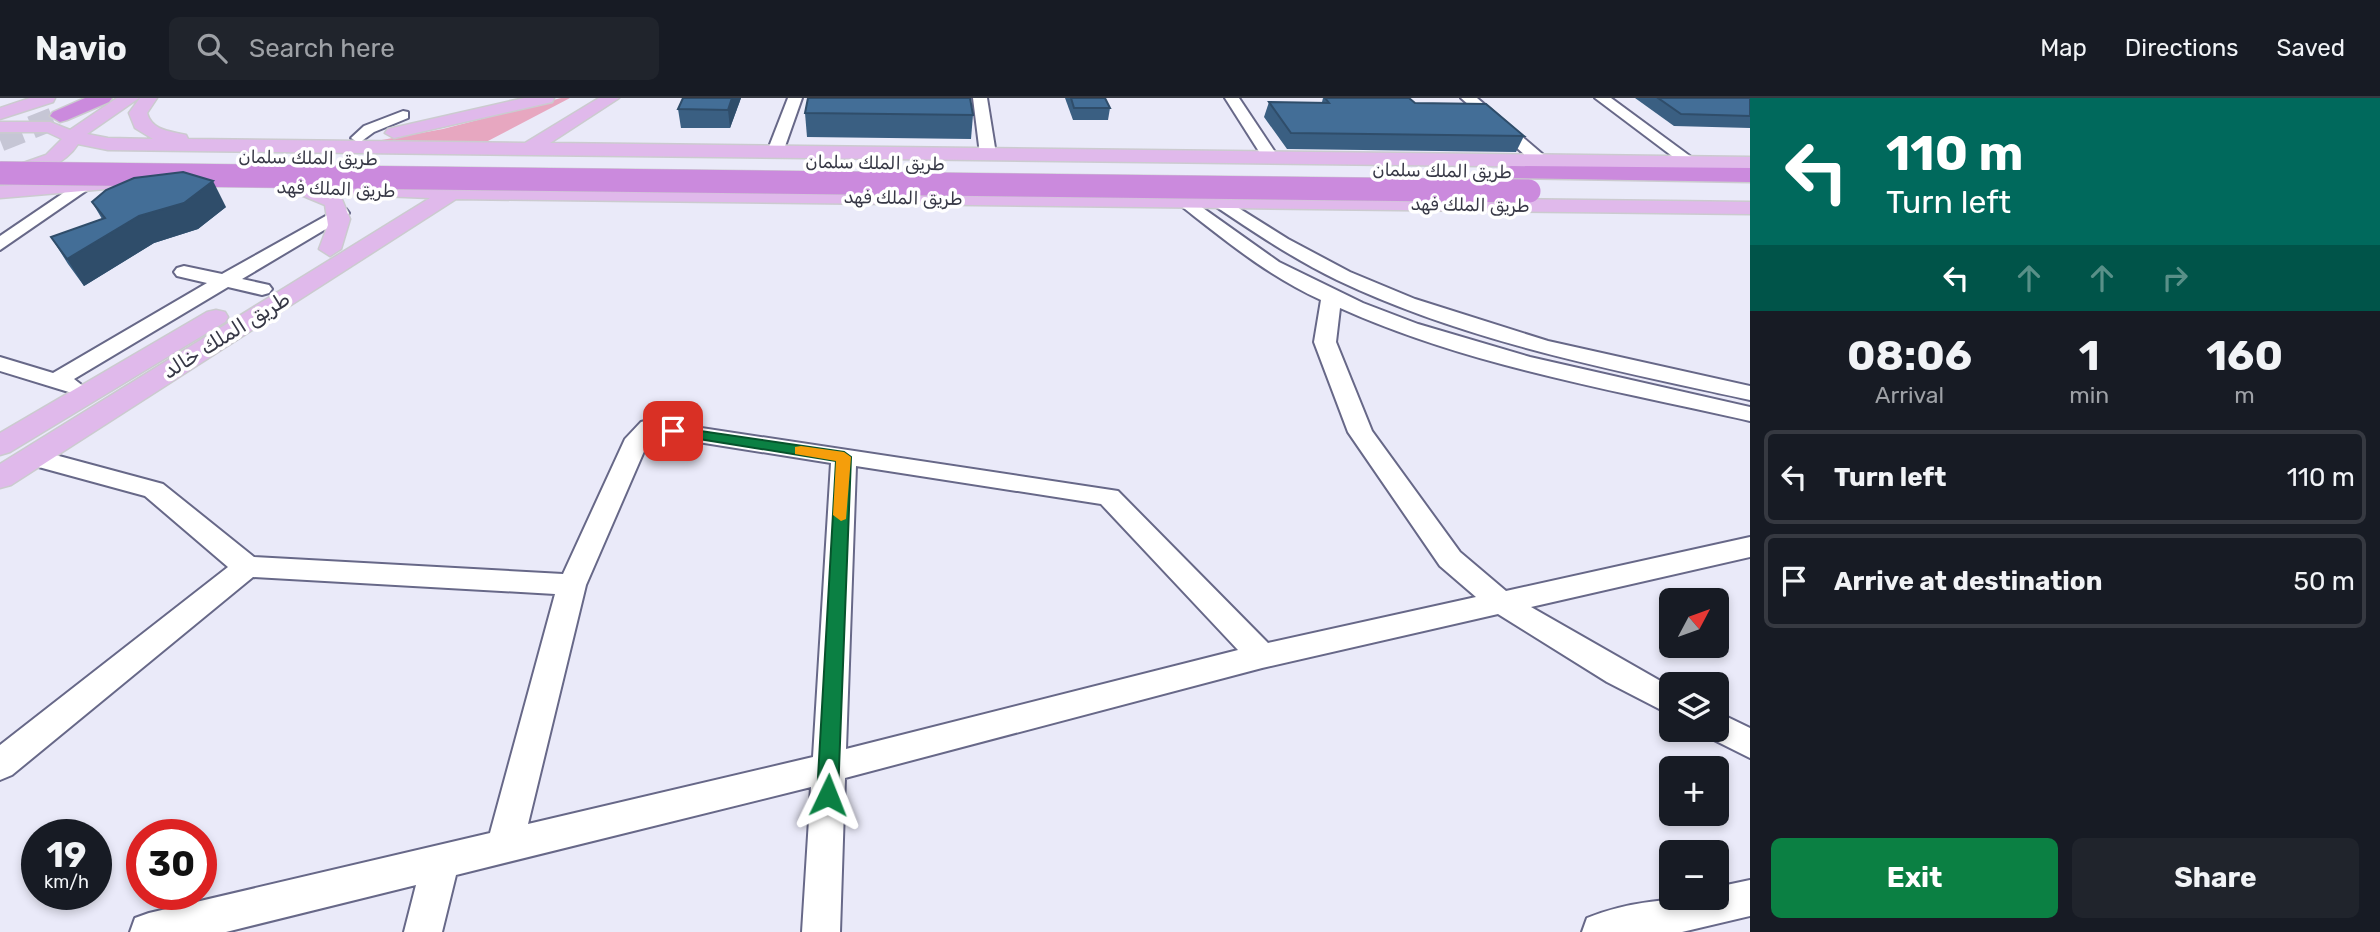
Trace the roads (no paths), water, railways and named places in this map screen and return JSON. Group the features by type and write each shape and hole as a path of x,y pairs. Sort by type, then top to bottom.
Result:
{"highway":[{"path":"39,103 65,107 102,98"},
{"name":"طريق الملك سلمان","path":"0,155 632,159 1750,176"},
{"name":"طريق الملك سلمان","path":"2,185 1750,194"}],"main road":[{"path":"2,185 53,158 70,143 72,137 114,106 131,98"},
{"path":"149,98 138,113 141,124 155,134 244,146"},
{"path":"279,146 359,138 546,98"},
{"path":"498,147 584,98"},
{"path":"530,148 613,116 627,98"},
{"path":"0,108 39,103"},
{"path":"0,114 39,103"},
{"path":"613,116 637,143 672,151"},
{"name":"طريق الملك فهد","path":"0,127 50,127 72,137 108,144 1750,164"},
{"path":"57,186 49,176 59,161 108,144"},
{"path":"279,146 414,151 428,157 434,164 409,179 370,185 284,186"},
{"name":"طريق الملك خالد","path":"0,446 498,147"},
{"name":"طريق الملك خالد","path":"0,478 452,193 530,148"},
{"path":"646,195 559,190 548,179 553,171 566,163 595,155 672,151"},
{"path":"1566,173 1750,164"},
{"name":"طريق الملك فهد","path":"2,185 284,186 452,193 1750,208"},
{"path":"284,186 334,201 340,213 338,232 330,249"},
{"path":"1625,193 1670,199 1750,201"}],"street":[{"path":"775,152 795,98"},
{"path":"980,98 988,155"},
{"path":"1231,98 1271,158"},
{"path":"1468,98 1541,161"},
{"path":"1602,98 1690,163"},
{"path":"359,138 369,130 402,115"},
{"path":"0,244 84,184"},
{"path":"1186,201 1301,283 1332,296 1484,352 1750,414"},
{"path":"1221,202 1266,235 1322,267 1405,304 1488,333 1750,393"},
{"path":"55,381 340,213"},
{"path":"184,272 262,289"},
{"path":"1332,296 1325,342 1360,432 1450,559 1502,603 1659,695"},
{"path":"0,364 91,391"},
{"path":"505,845 572,585 637,439 649,428 1109,497 1262,656"},
{"path":"33,457 154,489 247,567 572,585"},
{"path":"821,932 844,457"},
{"path":"149,932 829,768 1262,656 1750,547"},
{"path":"0,765 247,567"},
{"path":"1729,733 1750,744"},
{"path":"423,932 441,860"},
{"path":"1601,932 1750,898"}],"tunnel":[{"path":"0,140 60,116"}]}
